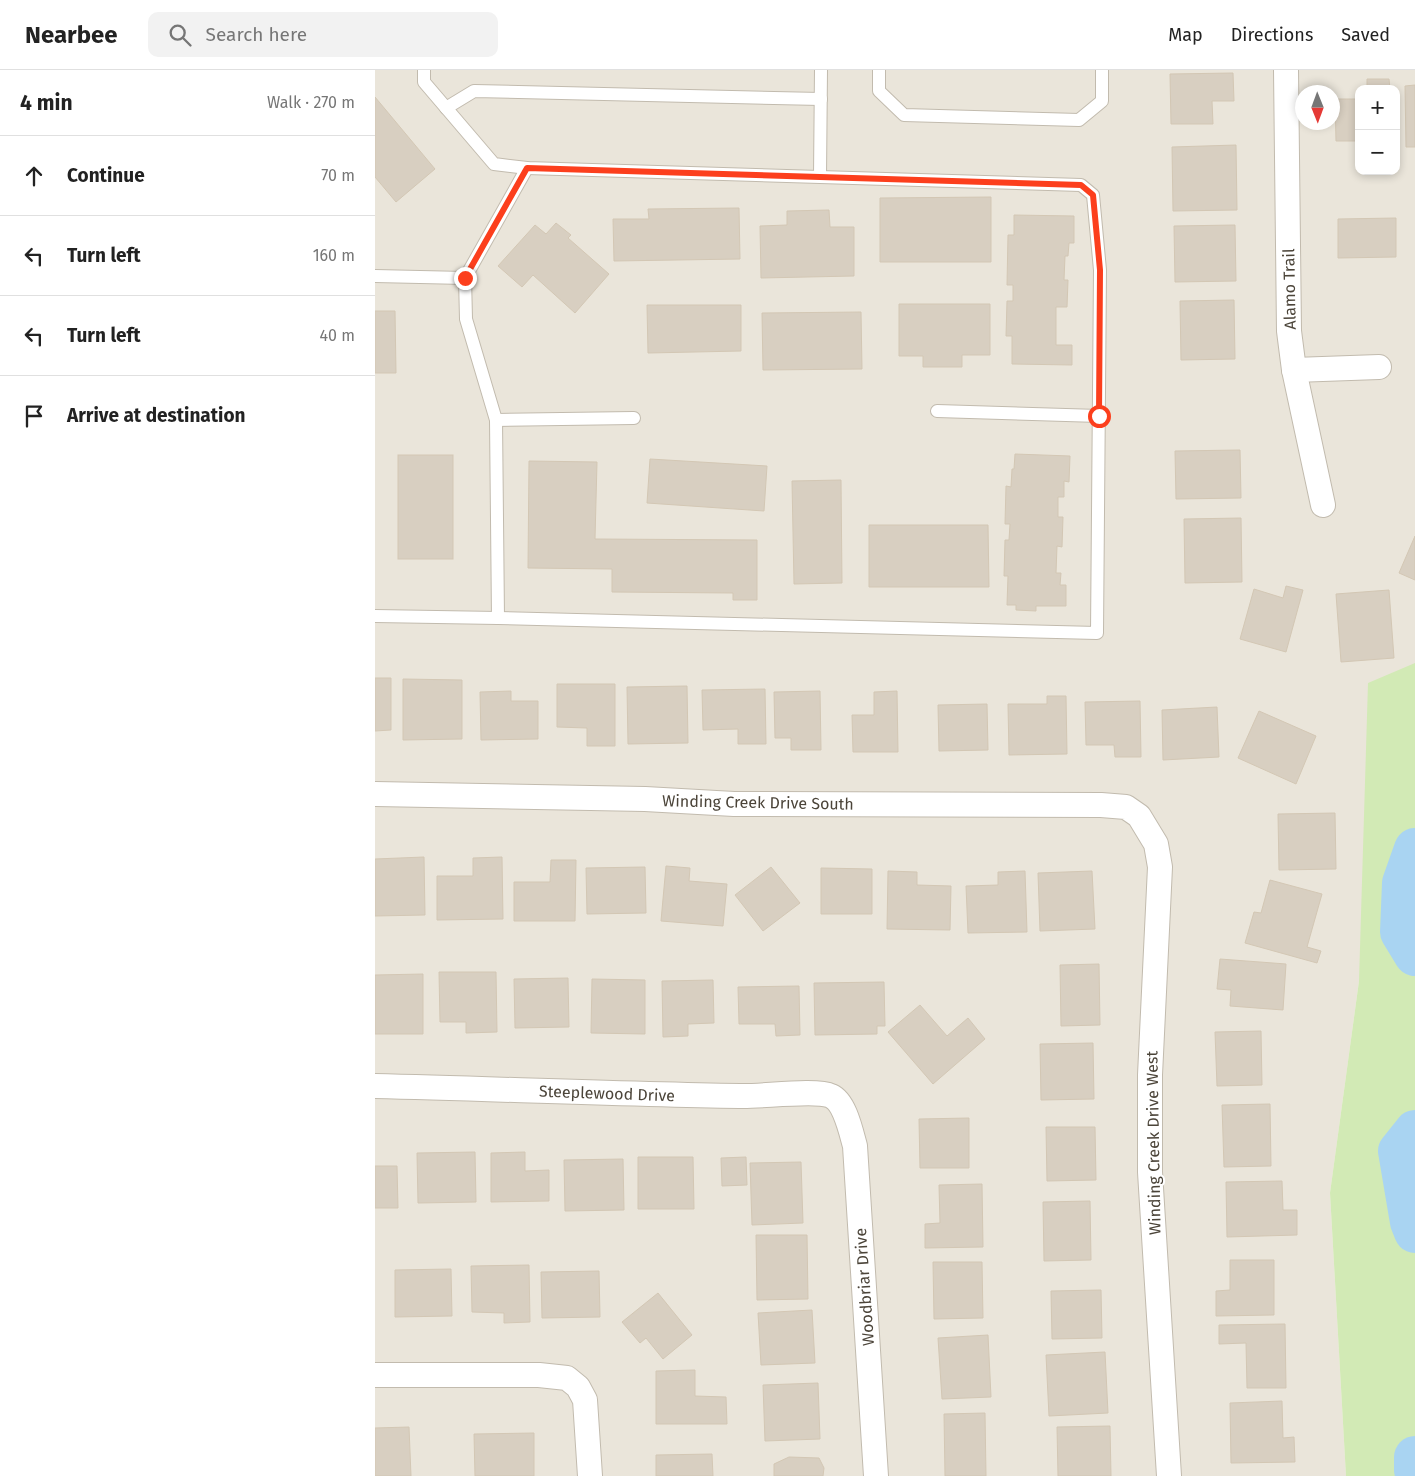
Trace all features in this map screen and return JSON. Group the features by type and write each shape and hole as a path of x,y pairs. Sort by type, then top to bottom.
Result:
{"street":[{"name":"Alamo Trail","path":"1286,70 1289,331 1294,370 1323,505"},
{"path":"1294,370 1379,367"},
{"name":"Winding Creek Drive South","path":"375,794 645,799 734,804 1101,805 1126,807 1139,816"},
{"name":"Winding Creek Drive West","path":"1139,816 1157,844 1160,867 1150,1075 1150,1172 1169,1476"},
{"name":"Steeplewood Drive","path":"375,1086 742,1096 818,1093 831,1096 838,1101"},
{"name":"Woodbriar Drive","path":"838,1101 847,1119 855,1146 876,1476"},
{"path":"375,1375 539,1375 567,1378 579,1387 585,1400 590,1476"}],"lane":[{"path":"375,616 1097,633 1100,270 1093,195 1081,185 527,168 494,164 424,82 424,70"},
{"path":"820,176 821,70"},
{"path":"879,70 879,91 904,115 1079,120 1102,102 1102,70"},
{"path":"446,108 474,91 821,99"},
{"path":"498,618 497,420 466,319 465,278 527,168"},
{"path":"375,276 465,278"},
{"path":"937,411 1099,416"},
{"path":"497,420 634,418"}],"shaded area":[{"path":"375,70 1415,70 1415,685 1359,981 1330,1193 1346,1476 375,1476"}],"green space":[{"path":"1415,663 1415,1476 1346,1476 1330,1193 1359,981 1368,683"}],"building":[{"path":"1233,73 1234,101 1212,101 1213,124 1171,124 1170,74"},
{"path":"1367,79 1389,79 1390,85 1367,85"},
{"path":"1415,85 1415,147 1406,147 1405,86"},
{"path":"375,97 435,169 396,202 375,177"},
{"path":"1340,99 1355,99 1355,141 1336,141 1336,130 1340,130"},
{"path":"1236,145 1237,210 1173,211 1172,147"},
{"path":"991,197 991,262 880,262 880,198"},
{"path":"739,208 740,259 614,261 613,219 649,219 648,209"},
{"path":"829,210 830,227 854,227 854,276 761,278 760,226 787,225 787,211"},
{"path":"1014,215 1074,216 1074,243 1069,243 1068,256 1065,256 1064,280 1068,280 1067,307 1056,307 1056,345 1072,345 1072,365 1012,364 1012,336 1006,336 1007,301 1013,301 1013,285 1007,285 1008,235 1014,235"},
{"path":"1396,218 1396,257 1338,258 1338,219"},
{"path":"556,223 571,235 568,238 609,274 575,313 533,275 522,287 498,266 535,225 546,234"},
{"path":"1235,225 1236,281 1175,282 1174,226"},
{"path":"1234,300 1235,359 1181,360 1180,301"},
{"path":"899,304 990,304 990,355 962,355 962,367 923,367 923,356 899,356"},
{"path":"647,305 741,305 741,351 648,353"},
{"path":"375,311 395,311 396,373 375,373"},
{"path":"861,312 862,369 763,370 762,313"},
{"path":"1240,450 1241,498 1176,499 1175,451"},
{"path":"1015,454 1070,456 1069,482 1064,481 1064,497 1058,497 1058,517 1063,517 1062,547 1057,546 1056,573 1061,573 1060,585 1066,585 1066,606 1036,606 1036,611 1016,610 1016,605 1007,605 1008,576 1004,576 1005,540 1009,540 1010,524 1005,524 1006,486 1011,487"},
{"path":"398,455 453,455 453,559 398,559"},
{"path":"650,459 767,466 764,511 647,503"},
{"path":"529,461 597,462 595,539 757,540 757,600 733,600 733,593 612,592 612,569 528,568"},
{"path":"841,480 842,583 794,584 792,481"},
{"path":"1241,518 1242,582 1185,583 1184,519"},
{"path":"869,525 988,525 989,587 869,587"},
{"path":"1415,536 1415,580 1399,573"},
{"path":"1286,586 1303,590 1286,652 1240,639 1254,589 1283,598"},
{"path":"1389,590 1394,658 1341,662 1336,594"},
{"path":"375,678 391,678 391,730 375,731"},
{"path":"403,679 462,680 462,739 403,740"},
{"path":"557,684 615,684 615,746 587,746 587,728 557,727"},
{"path":"687,686 688,743 628,744 627,687"},
{"path":"765,689 766,744 738,744 738,729 703,730 702,690"},
{"path":"511,691 511,701 538,701 538,739 481,740 480,692"},
{"path":"820,691 821,750 791,750 791,738 775,738 774,692"},
{"path":"897,691 898,752 853,752 852,715 874,715 874,692"},
{"path":"1047,696 1066,696 1067,754 1009,755 1008,704 1047,704"},
{"path":"1140,701 1141,757 1115,757 1114,745 1086,745 1085,702"},
{"path":"987,704 988,750 939,751 938,705"},
{"path":"1217,707 1219,757 1163,760 1162,710"},
{"path":"1259,711 1316,736 1296,784 1238,758"},
{"path":"1335,813 1336,869 1279,870 1278,814"},
{"path":"424,857 425,915 375,916 375,859"},
{"path":"502,857 503,919 437,920 437,876 473,876 473,858"},
{"path":"551,860 576,860 575,921 514,921 514,882 550,882"},
{"path":"666,866 690,868 689,881 727,884 723,926 661,921"},
{"path":"645,867 646,913 587,914 586,868"},
{"path":"771,867 800,903 763,931 735,895"},
{"path":"821,868 872,869 872,914 821,914"},
{"path":"888,871 917,872 917,885 951,886 950,930 887,929"},
{"path":"1025,871 1027,932 968,933 966,886 998,885 998,872"},
{"path":"1092,871 1095,929 1040,931 1038,873"},
{"path":"1270,880 1322,894 1307,947 1321,951 1317,963 1245,943 1254,912 1261,913"},
{"path":"1220,959 1286,964 1283,1010 1230,1006 1231,990 1217,989"},
{"path":"1099,964 1100,1025 1061,1026 1060,965"},
{"path":"439,972 496,972 497,1032 466,1033 466,1022 440,1022"},
{"path":"423,974 423,1034 375,1034 375,975"},
{"path":"568,978 569,1027 515,1028 514,979"},
{"path":"592,979 645,980 645,1034 591,1033"},
{"path":"713,980 714,1023 688,1024 688,1036 663,1037 662,981"},
{"path":"884,982 885,1026 877,1026 877,1034 815,1035 814,983"},
{"path":"799,986 800,1035 776,1036 775,1024 739,1024 738,987"},
{"path":"920,1005 947,1036 968,1018 985,1039 933,1084 888,1032"},
{"path":"1261,1031 1262,1085 1217,1086 1215,1032"},
{"path":"1093,1043 1094,1099 1041,1100 1040,1044"},
{"path":"1270,1104 1271,1166 1224,1167 1222,1105"},
{"path":"969,1118 969,1168 920,1168 919,1119"},
{"path":"1046,1127 1095,1127 1096,1180 1047,1181"},
{"path":"475,1152 476,1202 418,1203 417,1153"},
{"path":"525,1152 525,1171 549,1170 549,1201 491,1202 491,1153"},
{"path":"638,1157 693,1157 694,1209 638,1209"},
{"path":"746,1157 747,1185 722,1186 721,1158"},
{"path":"623,1159 624,1210 565,1211 564,1160"},
{"path":"801,1162 803,1223 752,1225 750,1163"},
{"path":"375,1166 397,1166 398,1208 375,1208"},
{"path":"1282,1181 1283,1210 1297,1210 1297,1235 1227,1237 1226,1182"},
{"path":"982,1184 983,1247 925,1248 925,1224 940,1223 939,1185"},
{"path":"1090,1201 1091,1260 1044,1261 1043,1202"},
{"path":"756,1235 807,1235 808,1299 757,1300"},
{"path":"1230,1260 1274,1260 1274,1315 1216,1316 1216,1291 1230,1290"},
{"path":"933,1262 982,1262 983,1318 934,1319"},
{"path":"529,1265 530,1322 504,1323 504,1313 472,1312 471,1266"},
{"path":"451,1269 452,1316 395,1317 395,1270"},
{"path":"599,1271 600,1317 542,1318 541,1272"},
{"path":"1101,1290 1102,1338 1052,1339 1051,1291"},
{"path":"658,1293 692,1335 663,1359 646,1338 640,1343 622,1322"},
{"path":"812,1310 815,1363 761,1365 758,1313"},
{"path":"1285,1324 1286,1388 1247,1388 1246,1343 1219,1344 1219,1325"},
{"path":"988,1335 991,1397 942,1399 938,1338"},
{"path":"1105,1352 1108,1413 1049,1416 1046,1355"},
{"path":"695,1370 695,1396 726,1397 727,1424 656,1424 656,1371"},
{"path":"818,1383 820,1439 765,1441 763,1385"},
{"path":"1282,1401 1283,1438 1294,1437 1295,1462 1231,1463 1230,1403"},
{"path":"985,1413 986,1476 945,1476 944,1414"},
{"path":"1110,1426 1111,1476 1058,1476 1057,1427"},
{"path":"409,1427 411,1476 375,1476 375,1428"},
{"path":"534,1433 534,1476 475,1476 474,1434"},
{"path":"712,1454 713,1476 656,1476 656,1455"},
{"path":"789,1457 819,1458 824,1468 823,1476 774,1476 774,1464"}],"waterway":[{"path":"1415,849 1403,883 1401,932 1415,955"},
{"path":"1415,1131 1399,1151 1411,1222 1415,1232"},
{"path":"1415,1457 1415,1470"}],"route":[{"path":"465,278 527,168 1081,185 1093,195 1100,270 1099,416"}]}
